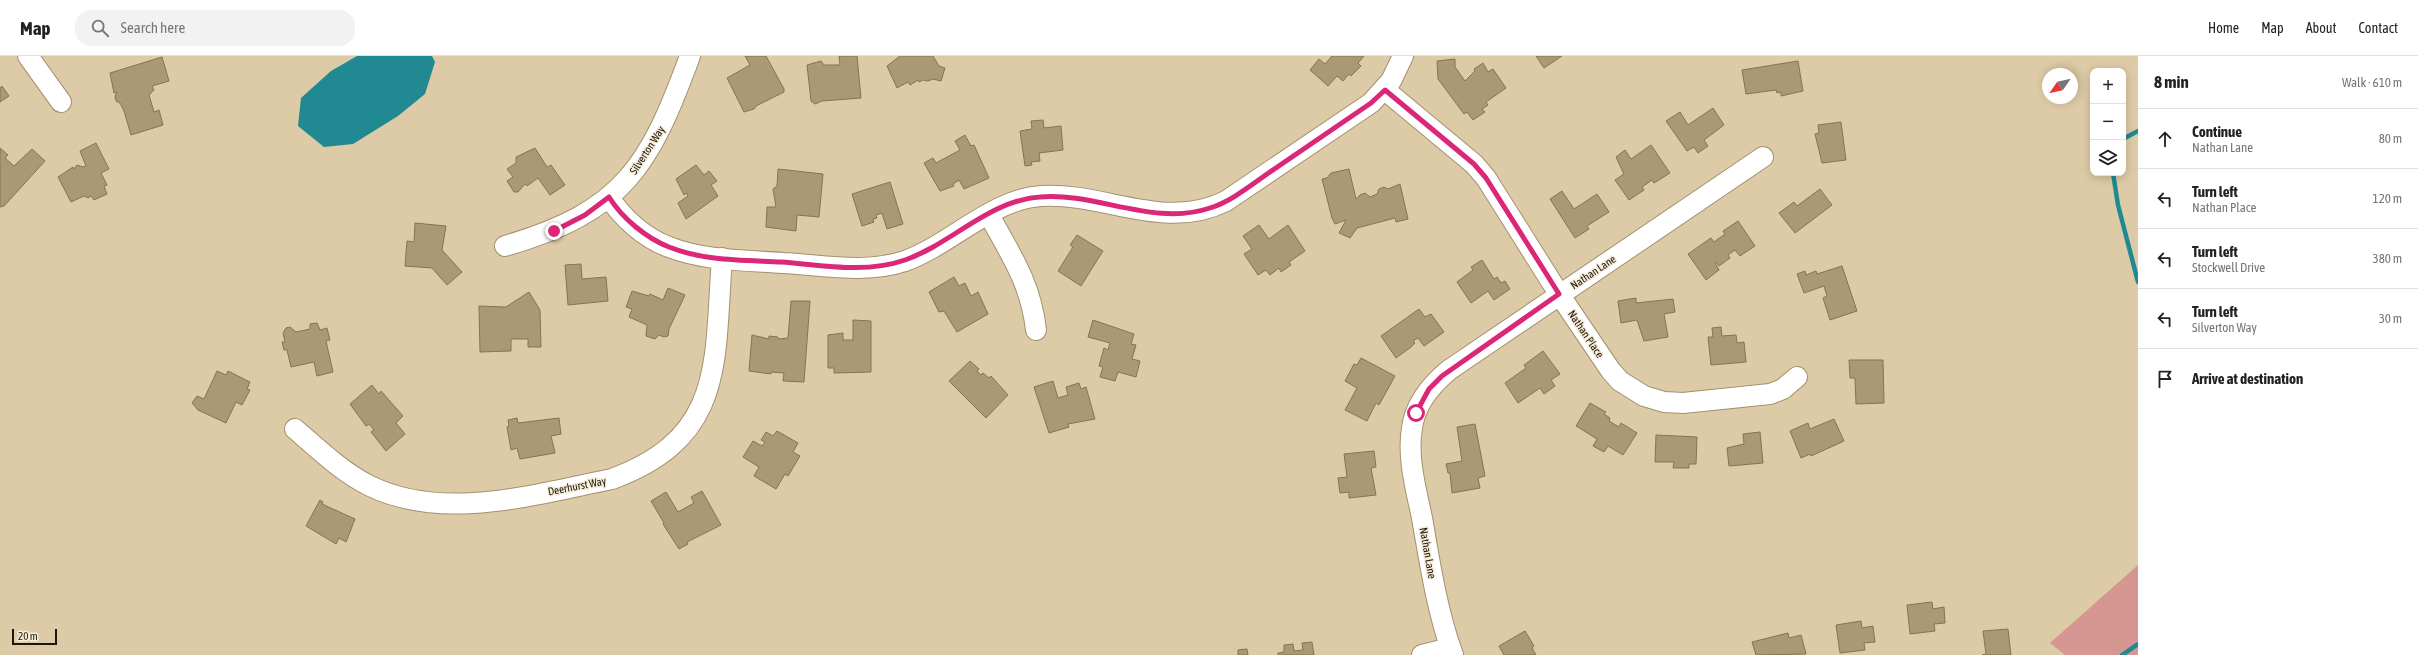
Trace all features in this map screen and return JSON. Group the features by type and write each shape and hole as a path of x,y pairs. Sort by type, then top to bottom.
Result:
{"street":[{"path":"28,56 61,102"},
{"name":"Silverton Way","path":"505,246 564,226 591,211 609,197 631,175 656,140 670,110 690,56"},
{"path":"609,197 628,220 652,239 688,254 855,268 877,267 914,257 1018,201 1041,196 1063,197 1173,214 1208,209 1235,196 1371,103 1385,90 1400,67 1403,56"},
{"name":"Nathan Place","path":"1385,90 1474,164 1486,178 1559,294 1611,371 1620,381 1644,396 1664,402 1683,403 1766,395 1783,389 1797,377"},
{"name":"Nathan Lane","path":"1452,651 1439,613 1412,464 1410,439 1413,423 1422,400 1442,376 1559,294 1763,157"},
{"path":"988,216 1025,281 1032,302 1036,330"},
{"name":"Deerhurst Way","path":"295,429 327,457 370,486 418,500 472,502 502,500 612,479 629,473 668,450 697,417 706,397 714,362 722,258"},
{"path":"1422,655 1452,651"}],"shaded area":[{"path":"2138,565 2138,655 2065,655 2050,643"}],"water":[{"path":"357,56 432,56 435,62 425,94 398,116 353,144 324,147 298,126 301,98 331,71"}],"building":[{"path":"745,56 766,56 784,89 784,92 756,106 754,109 744,112 727,78 750,65"},
{"path":"839,56 857,56 861,98 822,101 815,104 811,101 807,65 821,61 824,65 840,65"},
{"path":"900,56 933,56 939,66 945,68 941,81 933,79 919,82 918,80 910,85 908,82 897,88 887,66"},
{"path":"1332,56 1364,56 1358,63 1361,66 1351,76 1349,74 1343,81 1337,76 1328,86 1310,70 1319,59 1325,64"},
{"path":"1536,56 1562,56 1544,68"},
{"path":"162,57 169,81 152,86 154,90 149,95 154,112 159,110 163,125 131,135 124,111 120,103 116,101 115,96 117,92 114,93 110,73"},
{"path":"1455,59 1455,67 1465,81 1475,71 1474,69 1483,63 1488,72 1493,69 1506,88 1486,102 1488,105 1482,109 1485,112 1473,120 1467,112 1464,114 1438,79 1437,61"},
{"path":"1798,61 1803,91 1781,96 1781,92 1777,93 1776,90 1746,94 1742,70"},
{"path":"2,86 9,96 0,102 0,88"},
{"path":"1713,108 1724,125 1704,140 1708,146 1698,153 1694,147 1687,151 1666,121 1680,112 1688,125"},
{"path":"1043,120 1044,128 1061,126 1063,150 1039,153 1040,161 1031,162 1032,165 1025,166 1020,131 1032,129 1031,121"},
{"path":"1841,122 1846,160 1822,163 1815,134 1819,133 1818,125"},
{"path":"965,135 971,146 974,145 989,178 964,189 959,180 953,184 954,186 940,191 924,163 933,158 936,163 960,150 955,141"},
{"path":"96,143 109,169 101,173 107,185 104,186 107,194 94,200 91,196 88,198 84,196 71,202 58,177 73,167 74,169 77,165 83,167 86,166 80,151"},
{"path":"1651,145 1670,173 1654,183 1652,180 1642,187 1644,190 1629,200 1615,180 1624,174 1616,157 1625,150 1631,159"},
{"path":"0,148 8,155 5,158 14,166 32,149 45,161 4,206 0,207"},
{"path":"535,148 547,167 551,165 565,185 550,195 538,178 527,186 525,184 518,192 514,192 507,181 513,177 507,169 516,163 516,157"},
{"path":"696,165 704,175 709,171 717,181 711,185 718,196 686,219 678,203 688,196 687,193 684,195 676,179"},
{"path":"778,169 823,174 819,217 797,215 796,231 766,227 767,207 776,207 773,189 777,186"},
{"path":"1349,169 1356,199 1365,193 1370,197 1377,194 1379,189 1384,187 1388,189 1400,184 1408,219 1396,222 1395,218 1357,228 1350,238 1339,233 1346,220 1335,224 1332,218 1322,179 1327,178 1331,173"},
{"path":"890,182 903,224 887,229 882,213 876,215 877,218 873,219 874,222 862,226 852,194"},
{"path":"1820,189 1832,205 1795,233 1779,213 1794,202 1797,206"},
{"path":"1562,191 1574,209 1597,194 1609,212 1587,226 1589,229 1575,238 1550,199"},
{"path":"1738,221 1755,246 1740,256 1735,250 1728,255 1730,258 1719,266 1716,262 1715,263 1719,270 1706,280 1688,254 1711,238 1714,242 1725,234 1723,231"},
{"path":"415,223 446,226 442,250 462,272 447,285 432,268 405,266 407,241 414,242"},
{"path":"1259,225 1269,239 1288,225 1305,251 1289,262 1291,265 1281,272 1279,268 1270,275 1266,270 1258,275 1244,254 1252,249 1243,236"},
{"path":"1077,235 1103,251 1081,286 1058,271 1073,247 1070,245"},
{"path":"1482,260 1494,279 1497,277 1501,283 1505,281 1510,289 1494,300 1488,291 1471,303 1457,282 1473,270 1471,267"},
{"path":"581,264 582,279 606,277 608,301 568,305 565,265"},
{"path":"1842,266 1857,311 1830,320 1823,298 1827,296 1824,286 1804,293 1797,274 1805,271 1806,275 1816,271 1817,274"},
{"path":"954,277 959,286 965,283 971,296 978,292 988,314 957,332 944,311 939,312 929,292"},
{"path":"668,288 685,295 669,329 668,336 664,337 659,335 655,339 646,336 647,325 629,317 632,309 626,307 632,291 649,296 650,294 663,300"},
{"path":"529,292 540,310 541,347 528,347 528,339 511,339 511,351 480,352 479,306 506,307"},
{"path":"1636,298 1636,303 1673,299 1675,312 1664,314 1668,337 1644,341 1637,320 1621,323 1618,301"},
{"path":"791,301 810,301 804,382 783,381 784,373 771,372 771,374 749,371 752,335 769,339 769,336 778,337 778,339 788,338"},
{"path":"1419,309 1425,317 1431,314 1444,332 1424,346 1418,338 1413,341 1415,343 1411,347 1396,358 1381,336"},
{"path":"853,320 871,321 871,372 834,373 834,368 828,368 828,335 843,333 843,340 853,340"},
{"path":"1093,320 1134,334 1131,344 1136,345 1132,359 1140,361 1136,377 1118,372 1115,381 1100,377 1103,367 1099,366 1104,348 1108,350 1110,343 1088,337"},
{"path":"317,323 320,330 327,328 330,340 326,341 333,372 317,376 314,362 291,367 287,350 284,350 282,342 285,342 283,333 286,328 290,327 296,332 310,329 310,324"},
{"path":"1721,327 1722,336 1736,335 1737,343 1744,342 1746,362 1711,365 1708,337 1713,337 1712,328"},
{"path":"1543,351 1560,374 1551,380 1555,386 1544,394 1540,388 1518,403 1505,383 1526,368 1524,365"},
{"path":"1361,358 1395,376 1379,405 1376,403 1367,421 1345,410 1357,388 1345,381 1354,364 1357,365"},
{"path":"1849,360 1883,360 1884,403 1856,404 1855,378 1850,378"},
{"path":"970,361 979,369 977,371 981,375 983,373 989,378 991,376 1008,395 986,418 949,381"},
{"path":"217,371 226,375 228,371 250,382 247,389 250,390 242,405 236,402 226,423 198,410 192,403 197,396 204,399"},
{"path":"1053,381 1058,398 1068,395 1066,387 1079,383 1081,389 1086,387 1095,419 1068,424 1069,427 1049,433 1034,387"},
{"path":"372,385 379,394 381,391 403,416 396,423 405,434 386,451 371,432 374,430 369,424 366,426 350,404"},
{"path":"1590,403 1606,412 1604,414 1610,418 1609,421 1619,427 1621,423 1637,433 1623,455 1608,446 1604,452 1593,446 1597,439 1576,426"},
{"path":"517,418 518,423 559,418 561,434 551,436 555,453 520,459 517,448 511,450 507,427 509,426 508,420"},
{"path":"1834,419 1844,441 1811,456 1810,454 1801,458 1790,431 1808,423 1810,429"},
{"path":"1475,424 1485,476 1478,478 1480,488 1452,493 1450,473 1448,473 1446,464 1462,461 1457,427"},
{"path":"777,431 798,443 793,452 800,456 788,476 785,474 776,489 754,476 759,467 743,457 753,441 762,446 765,442 761,440 766,432 773,436"},
{"path":"1760,432 1763,463 1729,466 1727,448 1744,444 1743,434"},
{"path":"1656,435 1697,437 1696,464 1689,464 1689,468 1673,468 1674,462 1655,462"},
{"path":"1374,451 1376,467 1371,468 1376,495 1349,498 1349,492 1340,493 1338,478 1347,477 1344,454"},
{"path":"702,491 721,525 687,542 688,544 679,549 663,524 664,523 651,501 666,492 678,512 694,503 691,497"},
{"path":"320,500 323,502 322,504 355,519 346,542 339,538 336,544 306,526"},
{"path":"1932,602 1933,609 1944,607 1945,623 1934,624 1935,631 1910,634 1907,605"},
{"path":"1861,621 1862,628 1873,626 1875,642 1864,643 1865,650 1840,653 1836,625"},
{"path":"2008,629 2011,655 1982,655 1986,654 1983,631"},
{"path":"1525,631 1534,646 1532,648 1536,655 1504,655 1499,646"},
{"path":"1788,633 1789,638 1801,635 1806,654 1756,655 1752,642"},
{"path":"1312,642 1314,655 1278,655 1278,653 1284,652 1284,645 1293,644 1294,651 1303,650 1302,643"},
{"path":"1247,649 1248,655 1238,655 1238,650"}],"waterway":[{"path":"2126,137 2138,131"},
{"path":"2113,176 2118,205 2138,282"},
{"path":"2122,655 2138,644"}],"route":[{"path":"554,231 585,215 609,197 613,204 634,226 652,239 667,247 696,256 855,268 891,265 925,252 1004,207 1028,198 1041,196 1063,197 1168,214 1190,214 1217,206 1235,196 1371,103 1385,90 1474,164 1486,178 1559,294 1449,370 1429,389 1416,413"}]}
